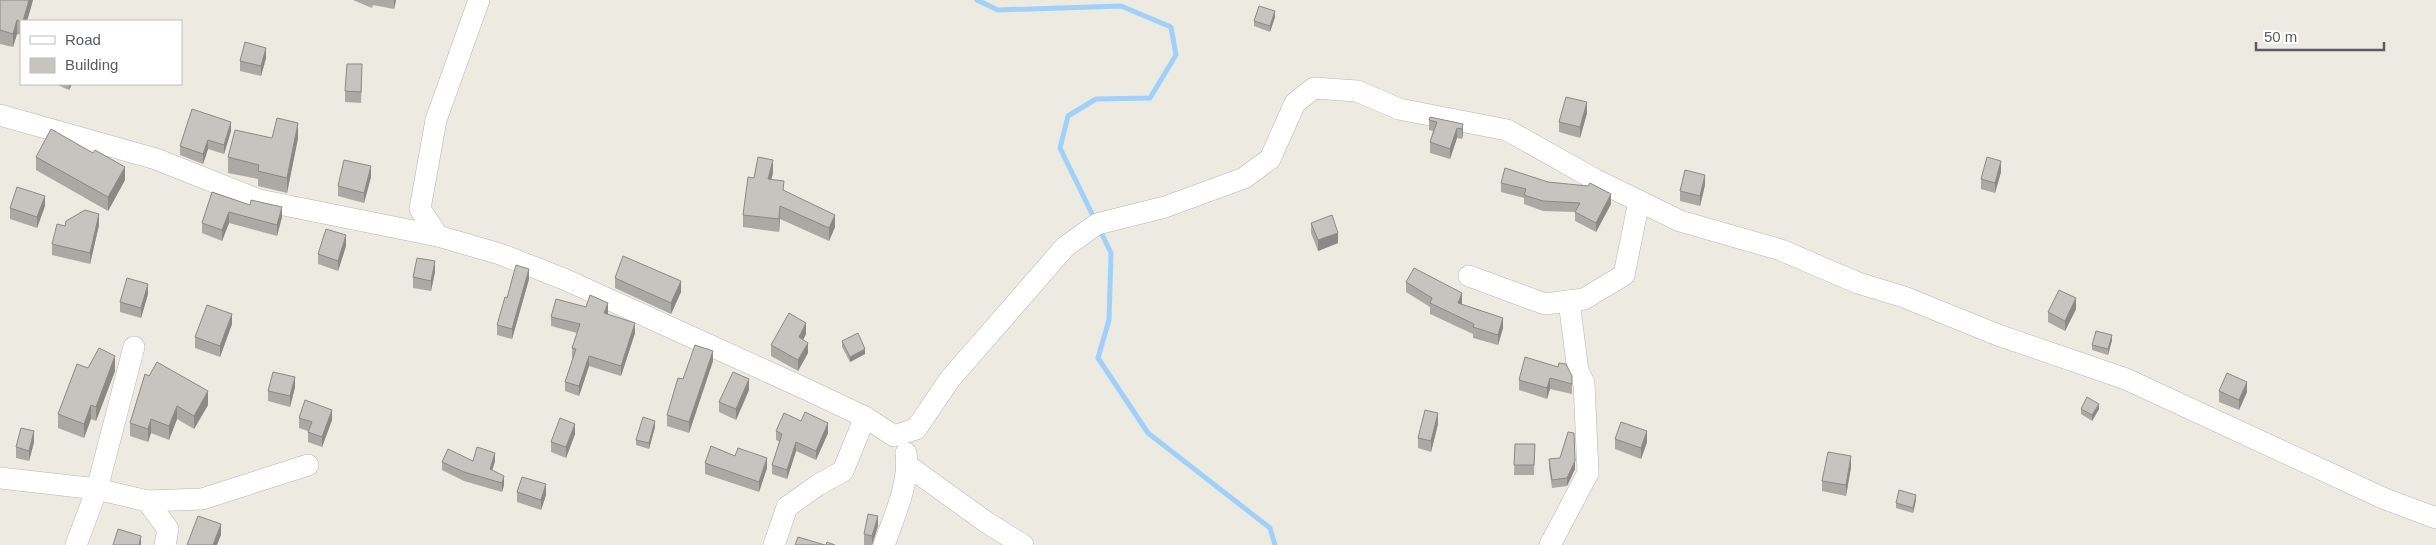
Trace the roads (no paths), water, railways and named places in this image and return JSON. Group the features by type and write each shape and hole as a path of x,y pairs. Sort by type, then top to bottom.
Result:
{"street":[{"path":"438,236 420,209 436,120 479,0"},
{"path":"0,115 156,159 259,200 438,236 500,254 564,280 865,417 894,436 916,428 950,379 1065,247 1097,224 1165,207 1244,178 1270,159 1295,103 1314,88 1357,91 1399,109 1507,130 1680,221 1781,250 1858,284 1904,297 1998,335 2126,379 2385,499 2436,518"},
{"path":"1469,276 1545,304 1584,299 1624,276 1639,201"},
{"path":"1550,545 1588,473 1584,383 1578,371 1569,301"},
{"path":"76,545 97,489 134,347"},
{"path":"774,545 787,508 818,484 843,471 865,417"},
{"path":"884,545 896,512 907,464 903,433"},
{"path":"907,464 986,522 1023,545"},
{"path":"0,478 97,489 148,501 202,499 308,465"},
{"path":"148,501 168,529 165,545"}],"waterway":[{"path":"977,0 998,10 1121,6 1171,27 1176,55 1150,98 1096,99 1068,116 1060,148 1095,220"},
{"path":"1099,228 1111,253 1109,320 1098,358 1148,433 1270,528 1275,545"}]}
